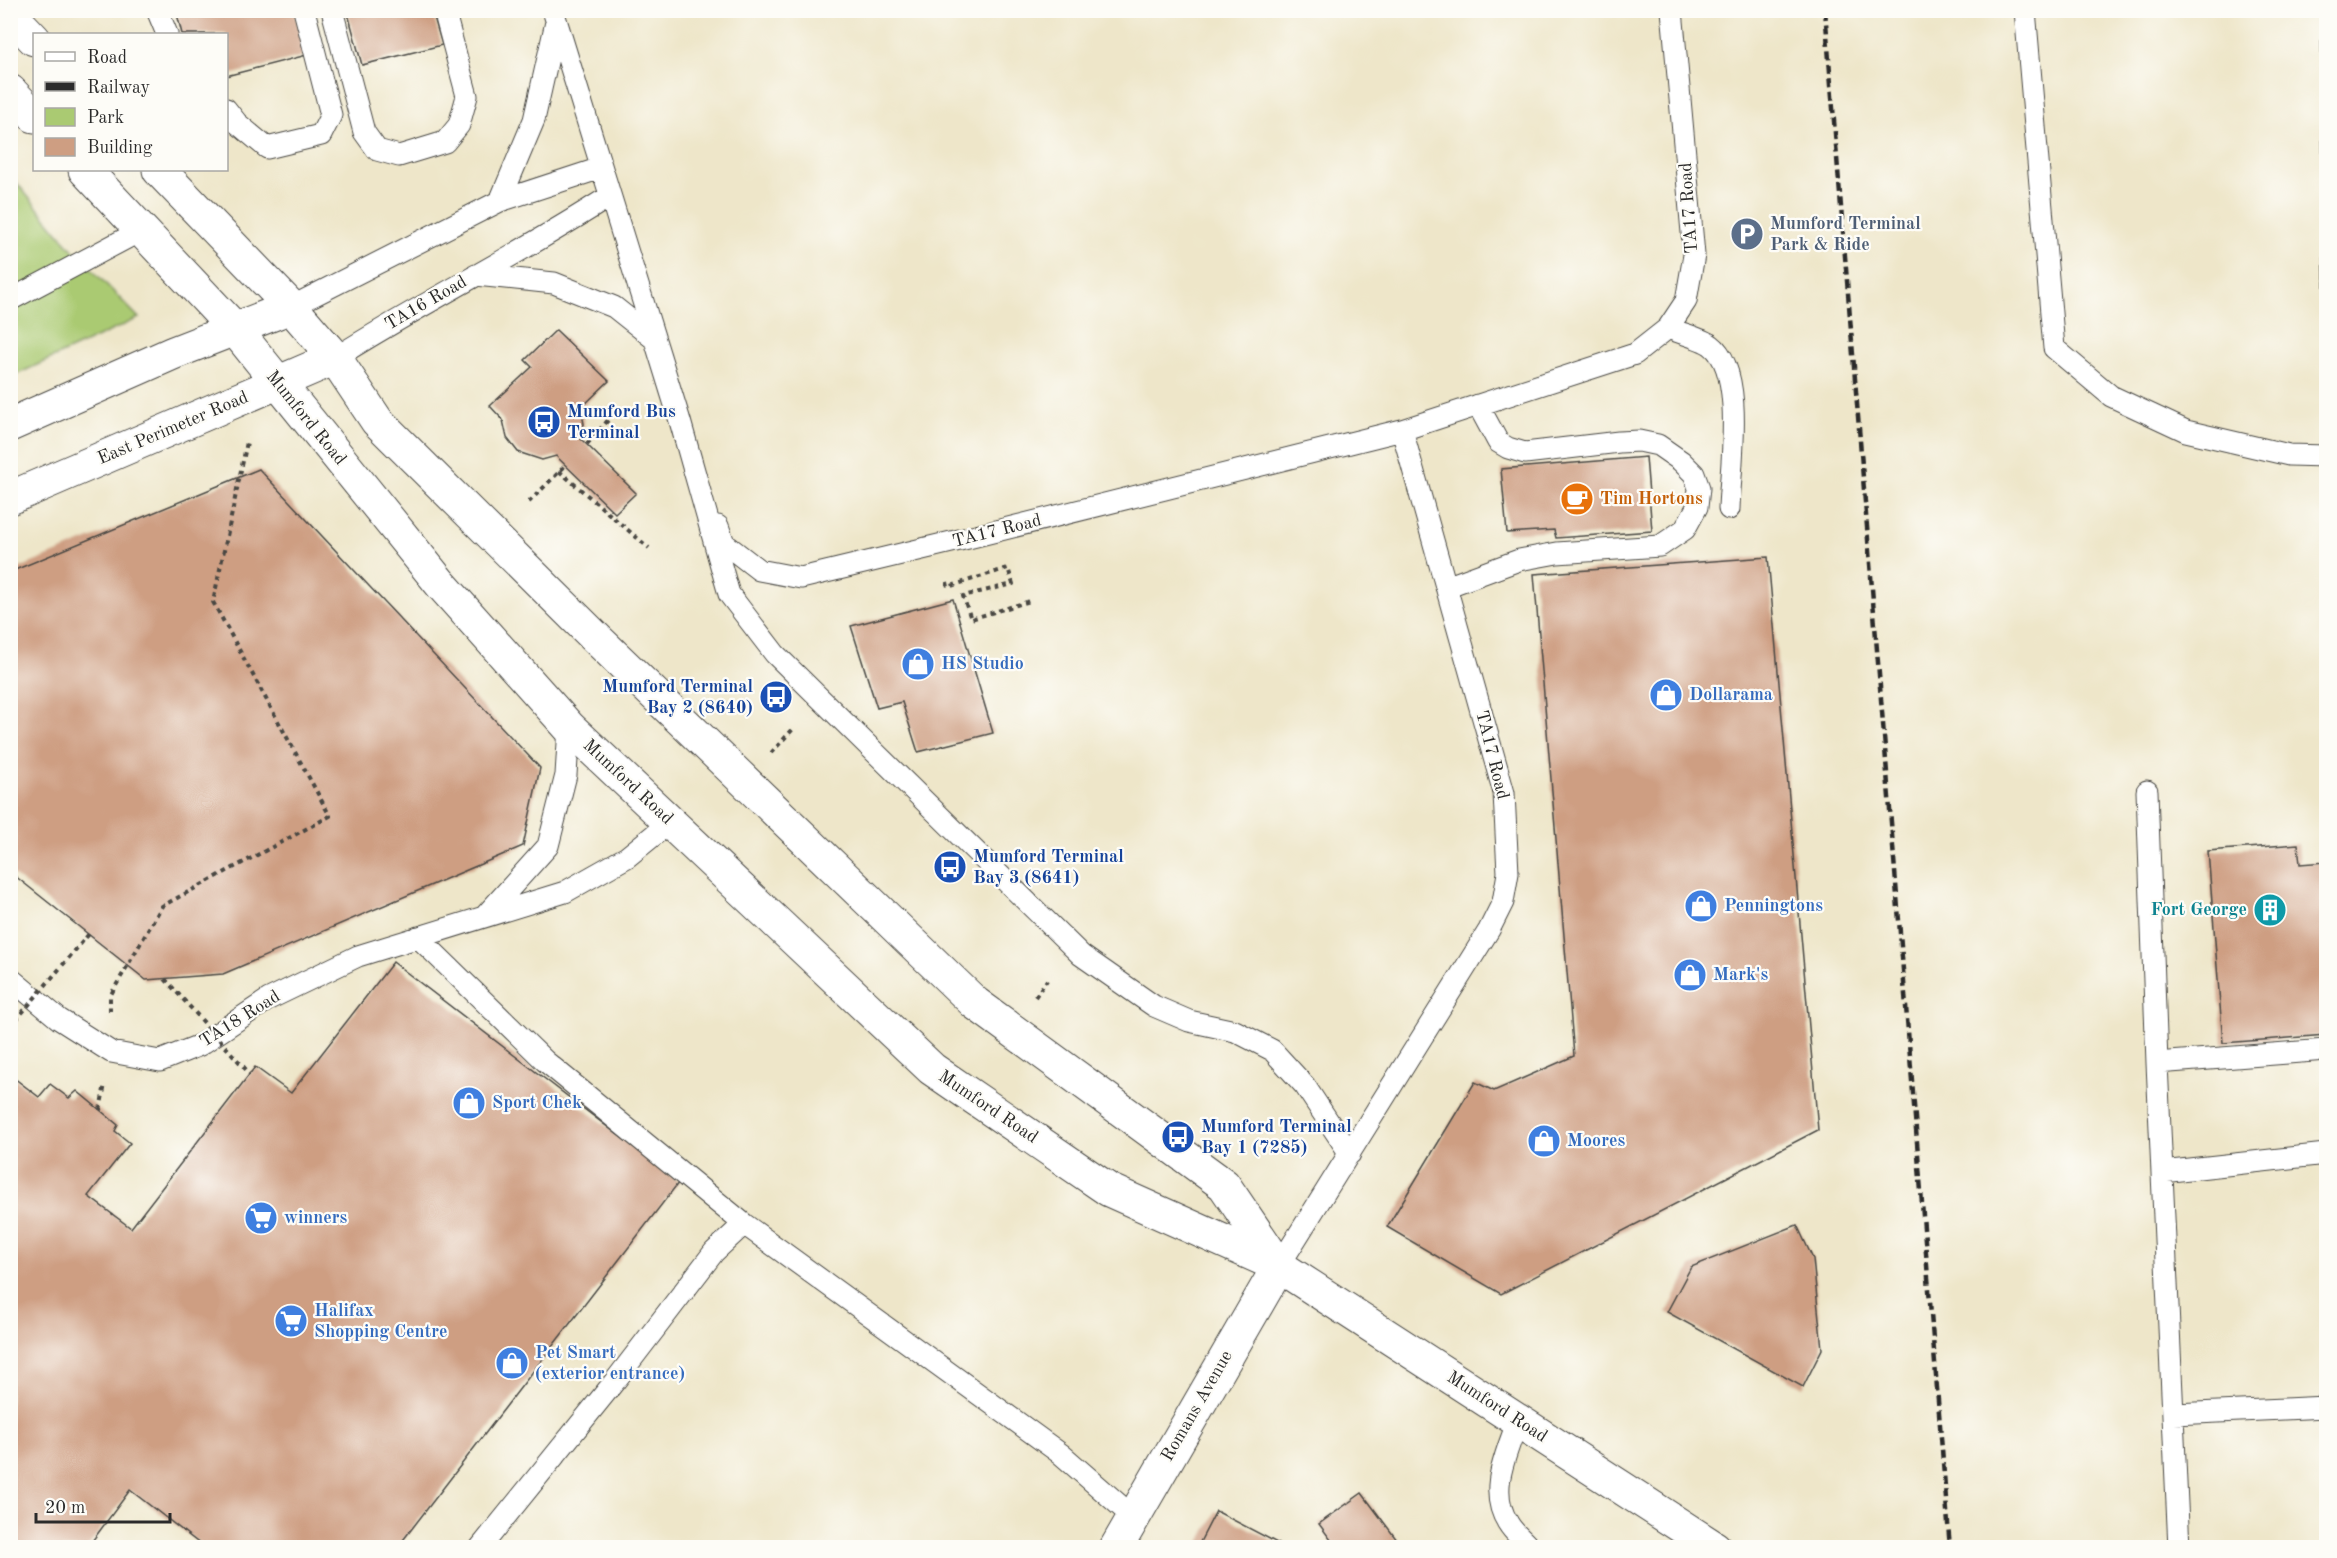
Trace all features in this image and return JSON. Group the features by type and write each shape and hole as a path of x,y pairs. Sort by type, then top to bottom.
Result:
{"street":[{"path":"10,14 33,38"},
{"path":"10,91 33,115"},
{"name":"Mumford Road","path":"86,171 234,328 440,583 569,727 932,1069 1109,1190 1279,1266 1715,1548"},
{"name":"Mumford Road","path":"160,171 291,307 335,358 377,421 606,647 975,1003 1224,1185 1279,1266"},
{"path":"10,425 173,352 291,307"},
{"name":"East Perimeter Road","path":"10,498 335,358"},
{"name":"Romans Avenue","path":"1116,1548 1279,1266"}],"lane":[{"path":"158,10 167,33"},
{"path":"228,112 237,123 267,148 321,135 331,115 304,10"},
{"path":"332,10 364,132 377,150 399,156 445,142 459,125 467,96 444,10"},
{"name":"TA17 Road","path":"680,421 724,543 759,570 801,578 1402,430 1635,354 1668,328 1686,302 1694,255 1672,10"},
{"path":"2025,10 2054,348 2111,396 2186,431 2289,455 2326,456"},
{"path":"554,16 680,421 729,594 775,654 1082,955 1154,1006 1189,1021 1235,1031 1272,1050 1305,1086 1350,1154"},
{"path":"500,201 534,120 554,16"},
{"path":"291,307 500,201 601,168"},
{"path":"476,275 568,223 610,196"},
{"path":"10,300 142,230"},
{"name":"TA16 Road","path":"335,358 476,275 554,283 614,307 653,338"},
{"path":"1668,328 1711,345 1726,364 1734,413 1729,509"},
{"path":"1446,587 1519,560 1557,553 1660,546 1685,529 1697,507 1699,488 1694,474 1681,461 1658,445 1639,441 1619,442 1525,453 1498,442 1478,405"},
{"name":"TA17 Road","path":"1279,1266 1489,930 1503,902 1508,873 1508,836 1504,793 1402,430"},
{"path":"483,918 548,846 566,775 569,727"},
{"path":"2147,791 2179,1548"},
{"name":"TA18 Road","path":"10,978 59,1019 111,1052 160,1061 200,1045 269,999 358,956 565,892 627,857 670,822"},
{"path":"418,937 545,1061 744,1224 1061,1454 1132,1517"},
{"path":"2157,1063 2326,1050"},
{"path":"2162,1172 2326,1154"},
{"path":"480,1548 615,1381 714,1252 744,1224"},
{"path":"2174,1414 2326,1407"},
{"path":"1518,1420 1498,1478 1500,1506 1508,1524 1530,1548"}],"path":[{"path":"587,444 610,418"},
{"path":"110,996 162,906 330,816 213,602 247,442"},
{"path":"529,502 565,466"},
{"path":"559,471 649,548"},
{"path":"947,582 948,587 1008,568 1013,584 963,596 971,619 1030,601"},
{"path":"771,753 793,729"},
{"path":"10,1028 88,934"},
{"path":"165,979 249,1074"},
{"path":"1033,1001 1047,980"}],"green space":[{"path":"10,175 72,249 139,318 11,377"}],"building":[{"path":"176,10 294,10 307,55 228,75 228,33 182,33"},
{"path":"347,10 432,10 442,45 362,65"},
{"path":"2321,10 2326,10 2326,298 2324,298"},
{"name":"Mumford Bus Terminal","path":"556,330 609,381 581,408 584,424 581,439 636,493 615,513 556,456 542,460 518,452 507,438 503,420 490,406 532,367 525,360"},
{"name":"Tim Hortons","path":"1646,457 1652,531 1556,538 1554,530 1507,533 1501,469"},
{"path":"259,469 540,768 523,846 223,974 146,980 10,872 10,572"},
{"path":"1768,557 1818,1130 1501,1294 1387,1227 1475,1082 1494,1091 1574,1056 1534,574"},
{"name":"HS Studio","path":"953,599 993,733 918,752 902,702 877,708 851,626"},
{"name":"Fort George","path":"2298,844 2300,864 2326,862 2326,956 2324,956 2326,1035 2223,1043 2208,851"},
{"name":"Halifax Shopping Centre","path":"393,962 679,1182 397,1548 205,1548 130,1490 87,1548 10,1548 10,1075 39,1097 50,1084 69,1098 77,1091 118,1125 115,1131 130,1143 88,1196 131,1228 255,1067 291,1093"},
{"path":"1797,1225 1813,1259 1822,1349 1803,1387 1667,1312 1691,1267"},
{"path":"1362,1493 1403,1548 1337,1548 1319,1524"},
{"path":"1216,1511 1283,1546 1282,1548 1197,1548"}],"railway":[{"path":"1825,10 1950,1548"}],"place":[{"name":"Mumford Terminal Park & Ride","path":"1747,234"},
{"name":"Mumford Bus Terminal","path":"544,422"},
{"name":"Tim Hortons","path":"1577,499"},
{"name":"HS Studio","path":"918,664"},
{"name":"Dollarama","path":"1666,695"},
{"name":"Mumford Terminal Bay 2 (8640)","path":"776,697"},
{"name":"Mumford Terminal Bay 3 (8641)","path":"950,867"},
{"name":"Penningtons","path":"1701,906"},
{"name":"Fort George","path":"2270,910"},
{"name":"Mark's","path":"1690,975"},
{"name":"Sport Chek","path":"469,1103"},
{"name":"Mumford Terminal Bay 1 (7285)","path":"1178,1137"},
{"name":"Moores","path":"1544,1141"},
{"name":"winners","path":"261,1218"},
{"name":"Halifax Shopping Centre","path":"291,1321"},
{"name":"Pet Smart (exterior entrance)","path":"512,1363"}]}
